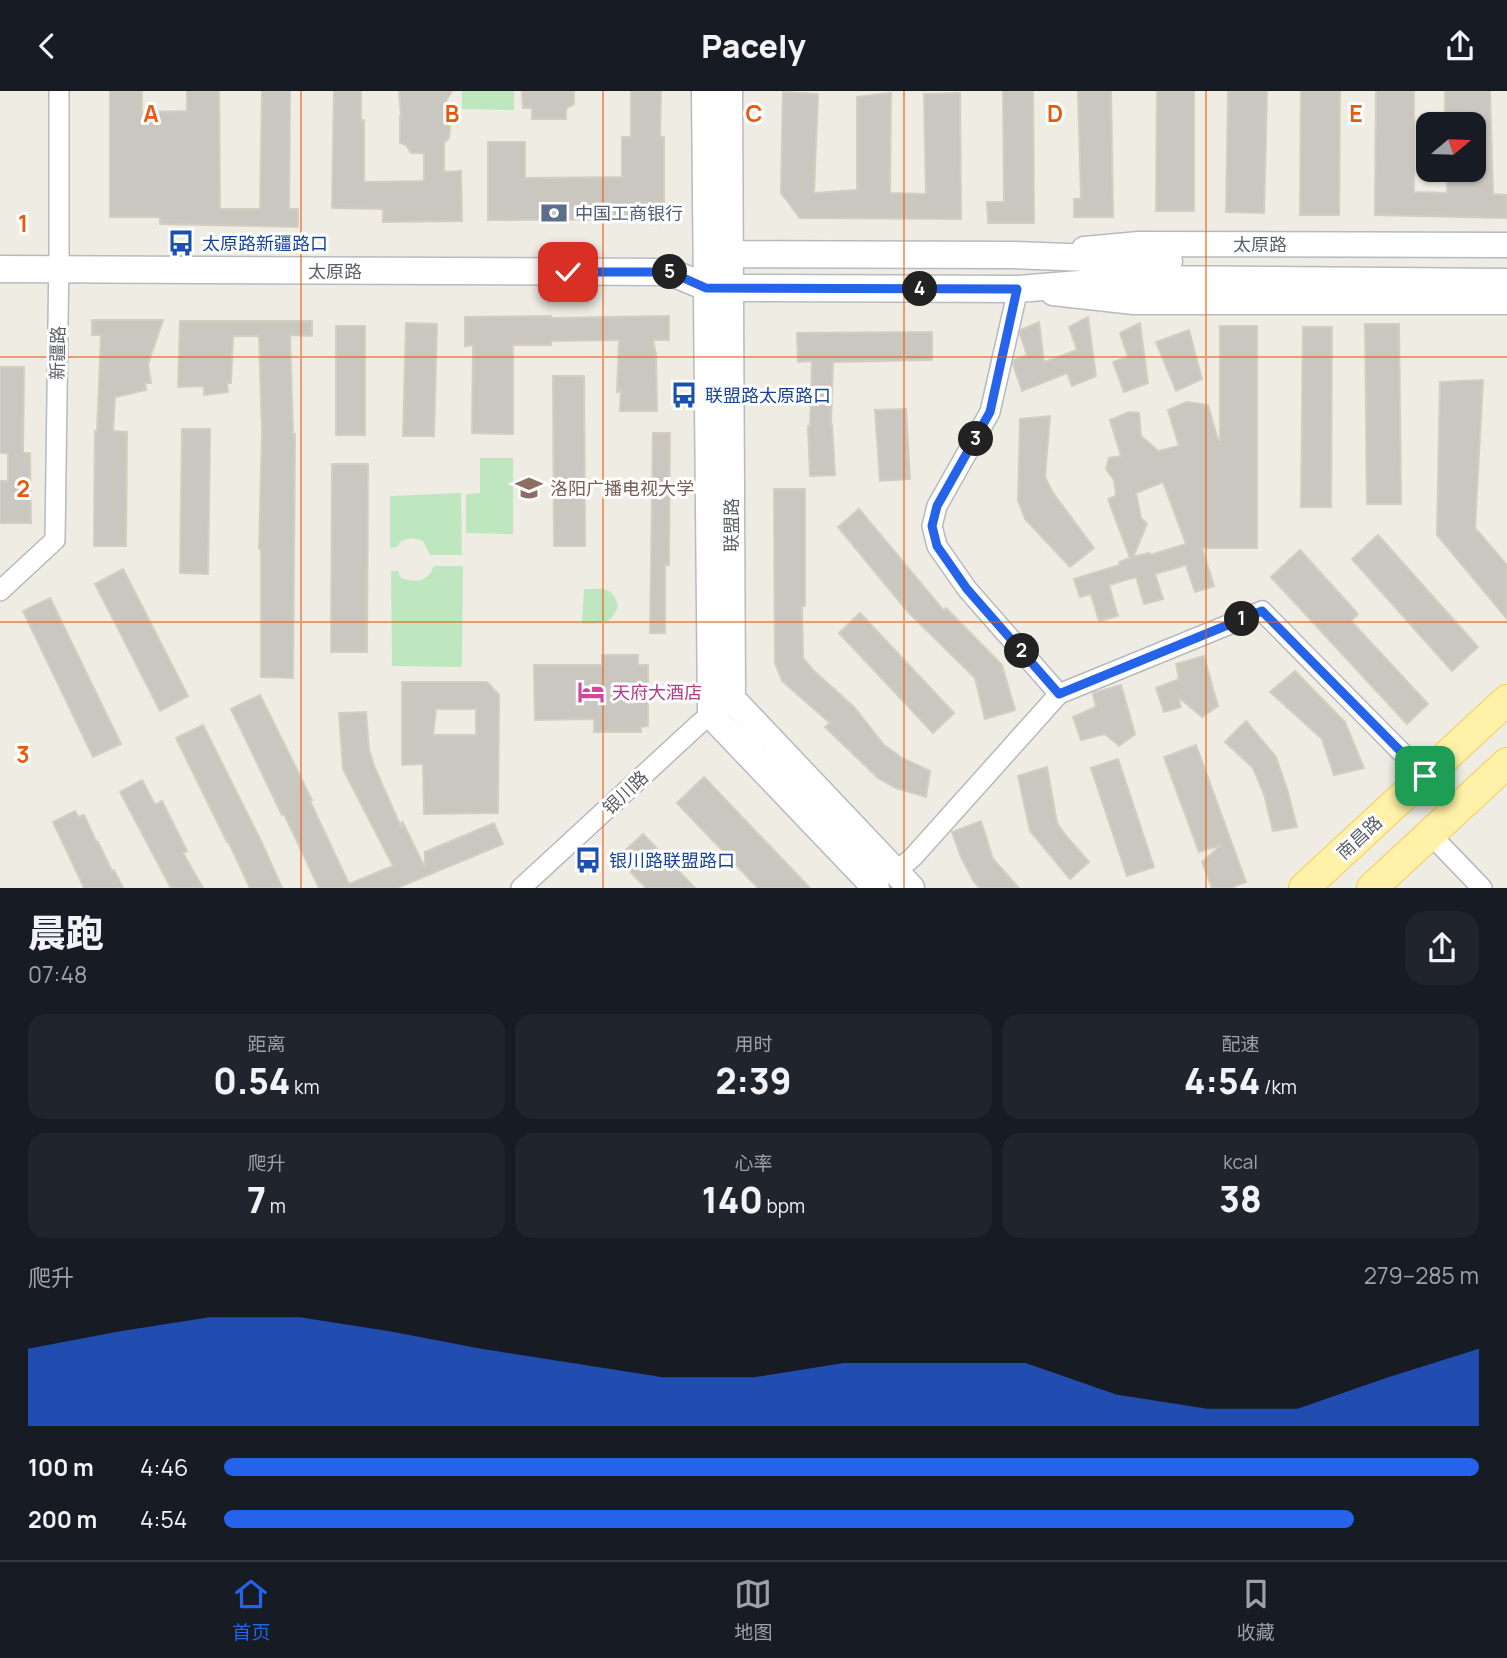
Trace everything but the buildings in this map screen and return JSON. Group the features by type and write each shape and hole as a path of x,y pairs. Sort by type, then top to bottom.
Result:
{"main road":[{"name":"联盟路","path":"705,91 718,254"},
{"name":"联盟路","path":"722,707 718,254 729,91"},
{"name":"太原路","path":"670,272 718,254 1013,255 1131,261 1507,264"},
{"name":"太原路","path":"0,269 670,272 718,288 1017,289 1142,279 1507,282"},
{"name":"南昌路","path":"1304,888 1507,700"},
{"path":"722,707 894,883"},
{"path":"1372,888 1507,763"}],"street":[{"name":"新疆路","path":"0,591 55,540 59,91"},
{"name":"太原路","path":"1013,255 1139,244 1507,245"},
{"name":"太原路","path":"1017,289 1134,302 1507,302"},
{"path":"1017,289 990,412 937,506 932,526 937,546 967,589 1059,694"},
{"path":"894,883 914,856 1059,694 1262,611 1425,776"},
{"name":"银川路","path":"521,888 700,723 722,707"},
{"path":"1430,834 1482,888"}],"green space":[{"path":"462,91 514,91 514,110 462,109"},
{"path":"480,458 513,458 513,534 466,533 466,494 480,493"},
{"path":"461,493 462,555 430,555 423,541 412,538 390,548 390,496"},
{"path":"434,566 463,566 462,667 392,666 391,571 398,571 400,577 415,581 428,575"},
{"path":"584,589 601,589 613,594 618,606 609,620 582,624"}],"place":[{"name":"中国工商银行","path":"554,213"},
{"name":"太原路新疆路口","path":"181,243"},
{"name":"联盟路太原路口","path":"684,395"},
{"name":"洛阳广播电视大学","path":"529,488"},
{"name":"天府大酒店","path":"591,692"},
{"name":"银川路联盟路口","path":"588,860"}],"route":[{"path":"568,272 670,272 706,288 1017,289 990,412 937,506 932,526 937,546 967,589 1059,694 1262,611 1425,776"}]}
